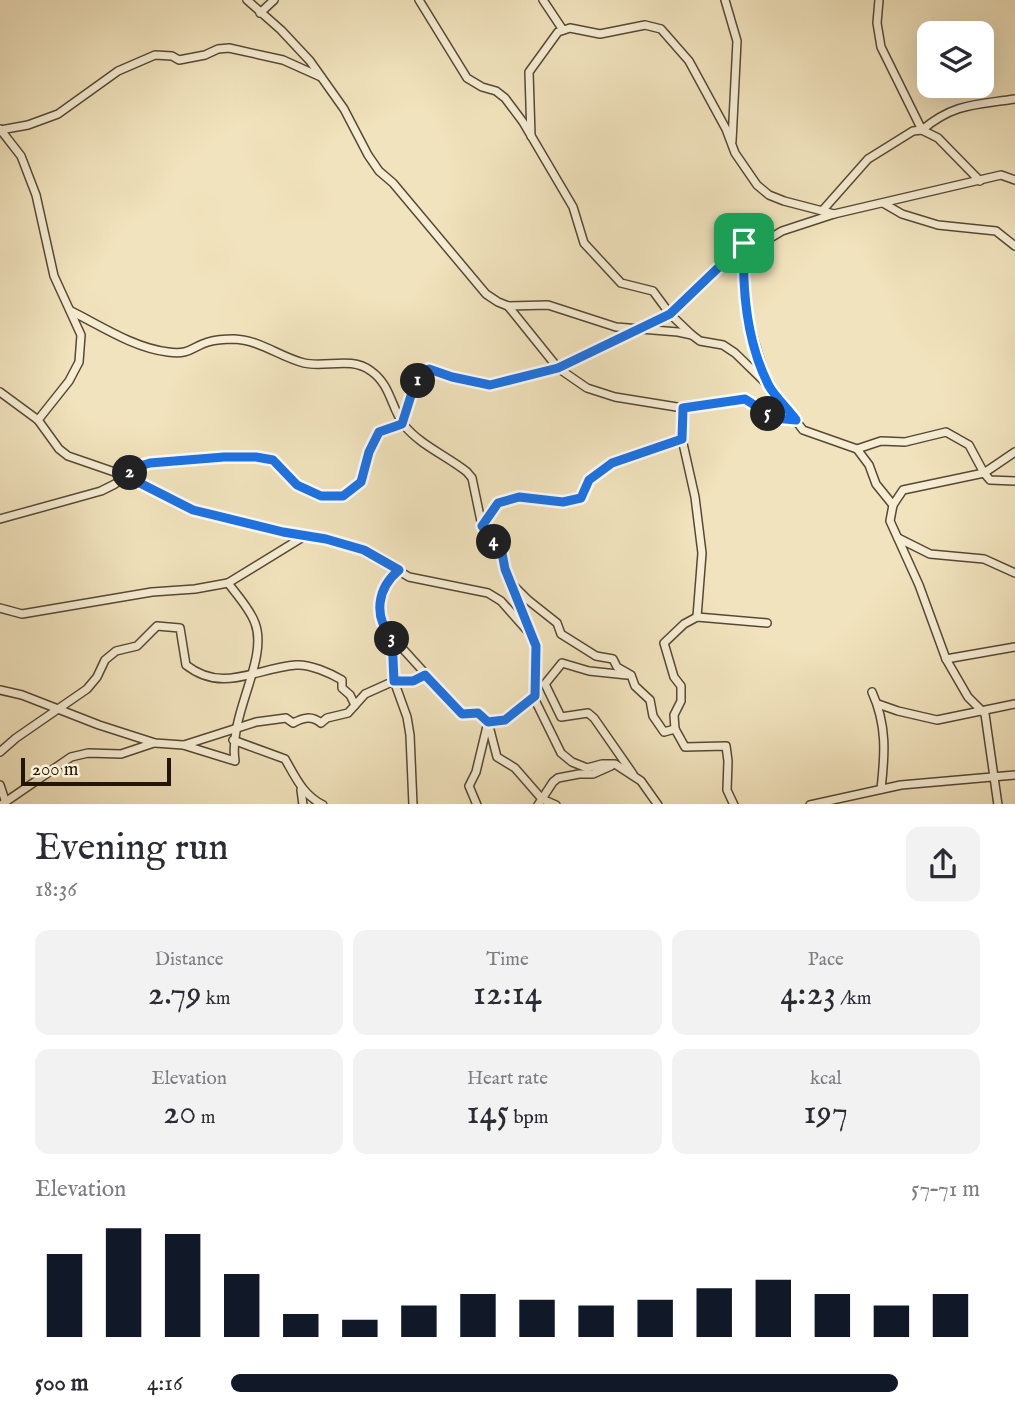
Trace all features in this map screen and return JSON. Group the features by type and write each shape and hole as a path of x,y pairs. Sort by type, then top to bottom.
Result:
{"street":[{"path":"247,0 310,61 344,109 379,171 393,183 486,294 508,306 548,305 616,327 692,335"},
{"path":"260,13 274,0"},
{"path":"419,0 467,78 505,98 573,207 584,243 621,284 653,291 670,314 692,335 700,341 723,345 735,353 770,387 803,430 857,449 869,465 876,484 893,505"},
{"path":"543,0 564,30"},
{"path":"725,0 737,41 732,143"},
{"path":"879,0 877,23 881,47 922,130 949,147 980,181"},
{"path":"531,136 529,72 558,32 570,27 600,34 645,25 661,29 689,61 735,153 757,185 769,195 834,214"},
{"path":"38,420 69,381 79,362 81,335 54,276 36,195 20,156 1,130 58,114 118,71 155,55 172,56 178,60 229,48 283,60 322,78"},
{"path":"822,211 868,159 913,131 922,130 932,121 959,107 1015,99"},
{"path":"402,424 414,386 429,369 490,385 558,368 670,314 744,243 767,240 782,231 834,214 1001,175 1015,180"},
{"path":"883,203 902,214 938,225 996,232 1015,246"},
{"path":"744,243 747,310 752,337 770,387"},
{"path":"508,306 558,368 587,388 615,397 683,408 745,399 774,418 796,420"},
{"path":"71,311 136,344 168,352 189,352 206,342 235,339 269,347 288,358 307,364 356,363 372,371 390,393 402,424 472,478 482,526 502,553 505,569 536,646 535,700 561,753 572,762 587,768 615,764 646,786 658,804"},
{"path":"0,392 38,420 59,449 68,456 126,476 193,510 303,537 326,539 364,550 409,577 488,593 501,601 532,636"},
{"path":"683,408 682,439 695,497 702,552 697,617"},
{"path":"0,519 101,491 140,466 150,463 224,457 273,460 297,485 321,496 343,496 361,482 369,452 379,432 402,424"},
{"path":"857,449 881,441 905,442 946,432 969,445 990,480 1015,481"},
{"path":"482,526 498,503 519,497 563,502 581,498 589,480 612,463 682,439"},
{"path":"998,804 988,721 983,709 968,697 946,659 919,585 890,521 893,505 903,490 984,473 1015,452"},
{"path":"0,608 22,614 152,592 228,583 303,537"},
{"path":"897,538 930,554 984,559 1015,573"},
{"path":"399,570 387,584 378,611 383,627 462,714 478,713 488,722 497,757 515,768 540,802 556,804"},
{"path":"511,582 528,600 557,623 561,634 596,656 613,659 617,667 631,676 635,686 650,700 653,716 664,732 675,729"},
{"path":"0,690 22,695 155,743 183,745 235,761 235,728 258,653 258,637 255,622 228,583"},
{"path":"734,804 727,790 729,761 726,746 685,747 675,729 674,715 681,701 681,686 674,677 664,643 684,624 697,617 767,623"},
{"path":"0,752 87,689 97,677 105,660 116,651 137,646 157,626 180,628 186,665 197,674 222,679 296,665 310,667 342,680 342,688 350,695 355,705"},
{"path":"392,637 394,681 407,717 413,804"},
{"path":"946,659 1015,647"},
{"path":"631,676 589,671 562,663 545,684 561,717 588,713 594,718 633,775"},
{"path":"183,745 256,722 286,718 293,723 305,717 321,723 348,713 365,694 394,681 413,681 425,675"},
{"path":"873,692 886,739 881,789"},
{"path":"488,722 505,720 535,696"},
{"path":"878,704 937,720 1015,704"},
{"path":"477,804 469,786 476,772 488,722"},
{"path":"233,740 285,759 300,786 311,799 323,804"},
{"path":"0,785 3,802 71,757 88,753 121,754 155,743"},
{"path":"540,802 558,778 593,774 615,764"},
{"path":"810,804 881,789 1015,775"},
{"path":"300,786 303,804"}],"route":[{"path":"744,243 746,303 752,337 770,387 796,420 774,418 745,399 683,408 682,439 612,463 589,480 581,498 563,502 519,497 498,503 482,526 502,553 505,569 536,646 535,696 505,720 488,722 478,713 462,714 425,675 413,681 394,681 392,637 383,627 378,611 387,584 399,570 364,550 193,510 126,476 140,466 150,463 256,457 273,460 297,485 321,496 343,496 361,482 369,452 379,432 402,424 414,386 429,369 490,385 558,368 670,314 744,243"}]}
